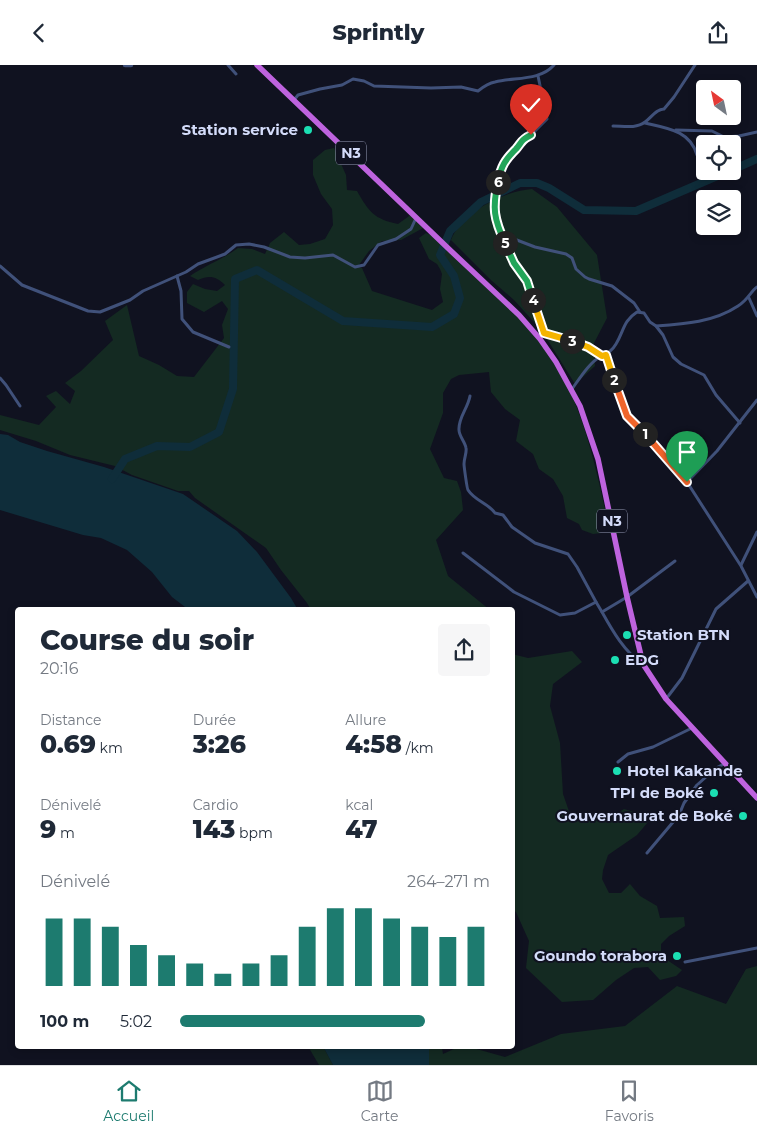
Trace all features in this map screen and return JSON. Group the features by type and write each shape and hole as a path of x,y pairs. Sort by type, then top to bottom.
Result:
{"highway":[{"name":"N3","path":"257,65 519,315 540,339 572,389 591,434 643,664 666,699 757,798"}],"street":[{"path":"125,65 131,65"},
{"path":"228,65 236,73"},
{"path":"294,100 298,95 342,85 353,79 364,81 374,86 461,87 478,91 493,82 538,76 554,65"},
{"path":"613,126 634,127 644,123 659,109 664,109 674,97 694,65"},
{"path":"538,76 547,119 531,135 521,141 517,148 507,156 500,172 495,204 496,223 514,263 527,281 544,333"},
{"path":"644,123 676,130 712,131 724,137 757,132"},
{"path":"676,130 696,152"},
{"path":"0,266 22,285 88,311 100,312 177,276 198,264 225,254 236,245 249,244 264,247 290,257 305,258 333,255 355,267 364,265 378,245 396,239 411,229 416,218"},
{"path":"501,234 535,247 566,254 572,258 576,269 585,277 612,286 634,303 640,312 644,313 663,335 674,357 681,364 704,375 716,395 740,423"},
{"path":"177,276 181,291 182,319 193,332 229,347"},
{"path":"656,326 712,320 738,307 749,298 757,287"},
{"path":"749,298 757,316"},
{"path":"572,389 587,369 616,345 626,322 632,315 640,312"},
{"path":"540,339 544,333"},
{"path":"544,333 580,344 602,356"},
{"path":"606,355 627,416 687,482 741,566 757,597"},
{"path":"0,378 20,407"},
{"path":"470,396 468,405 461,417 459,431 465,442 464,464 467,489 475,499 491,507 495,513 503,515 512,527 535,543 568,554 611,628 635,659 643,664"},
{"path":"687,482 718,451 757,400"},
{"path":"741,566 757,532"},
{"path":"463,553 514,592 560,615 575,613 596,602"},
{"path":"602,612 627,597 675,561"},
{"path":"666,699 682,678 716,609 748,581"},
{"path":"618,761 628,754 653,747 692,728"},
{"path":"647,853 679,815 684,803 697,785 716,768 724,764"},
{"path":"685,962 757,948"}],"green space":[{"path":"334,148 346,175 347,190 357,191 369,209 378,217 398,224 412,214 425,227 401,240 382,241 369,251 359,265 353,267 362,268 372,291 432,310 443,302 440,289 442,274 437,264 429,259 419,238 426,233 443,241 525,323 553,360 564,379 580,415 602,493 610,532 593,534 582,530 579,524 567,518 563,496 553,479 539,469 533,454 516,441 520,420 505,409 491,392 489,372 459,375 451,379 443,393 443,413 430,449 444,478 457,481 461,492 463,510 436,540 448,576 486,607 309,607 266,548 195,498 189,491 178,491 132,475 115,466 70,455 36,441 0,430 0,415 39,425 56,407 46,396 56,391 70,404 75,391 65,383 81,371 113,340 105,321 127,305 139,356 177,376 194,377 224,338 222,325 228,309 222,301 204,312 187,303 187,292 193,284 217,291 225,285 212,277 198,280 190,276 238,248 252,249 265,254 270,243 284,232 299,245 325,239 333,225 332,209 321,194 313,175 313,160 325,150"},
{"path":"532,189 557,207 597,255 607,318 593,345 595,366 575,384 542,331 514,300 451,240 456,230 464,221 485,205 509,194"},
{"path":"572,651 582,662 553,684 550,706 560,743 563,794 571,817 586,820 608,819 624,809 641,814 648,822 637,835 608,855 602,879 609,893 621,893 630,884 640,896 657,906 660,918 684,917 685,926 669,936 661,944 661,956 682,970 676,976 660,980 648,967 634,968 616,980 593,1000 562,1002 526,968 529,941 515,911 515,655 528,658"},
{"path":"757,966 757,1065 429,1065 429,1049 442,1049 443,1054 454,1049 477,1049 505,1057 561,1034 625,1026 677,986 726,1004 746,969"},
{"path":"310,1049 325,1049 333,1065 319,1065"}],"water":[{"path":"0,434 8,435 20,442 104,467 183,494 237,531 257,552 296,607 185,607 172,597 152,572 127,550 101,538 83,535 0,510"},
{"path":"325,1049 429,1049 429,1065 333,1065"}],"waterway":[{"path":"741,166 757,159"},
{"path":"112,479 125,459 157,446 190,447 219,432 233,389 235,279 257,270 343,321 432,327 454,314 460,298 454,276 440,255 450,231 481,202 520,183 537,183 549,188 584,210 636,211 708,180"}],"place":[{"name":"Station service","path":"308,130"},
{"name":"Station BTN","path":"627,635"},
{"name":"EDG","path":"615,660"},
{"name":"Hotel Kakande","path":"617,771"},
{"name":"TPI de Boké","path":"714,793"},
{"name":"Gouvernaurat de Boké","path":"743,816"},
{"name":"Goundo torabora","path":"677,956"}],"route":[{"path":"531,135 521,141 517,148 507,156 500,172 496,189 496,223 514,263 527,281 544,333 588,347 602,356 606,355 627,416 687,482"}]}
